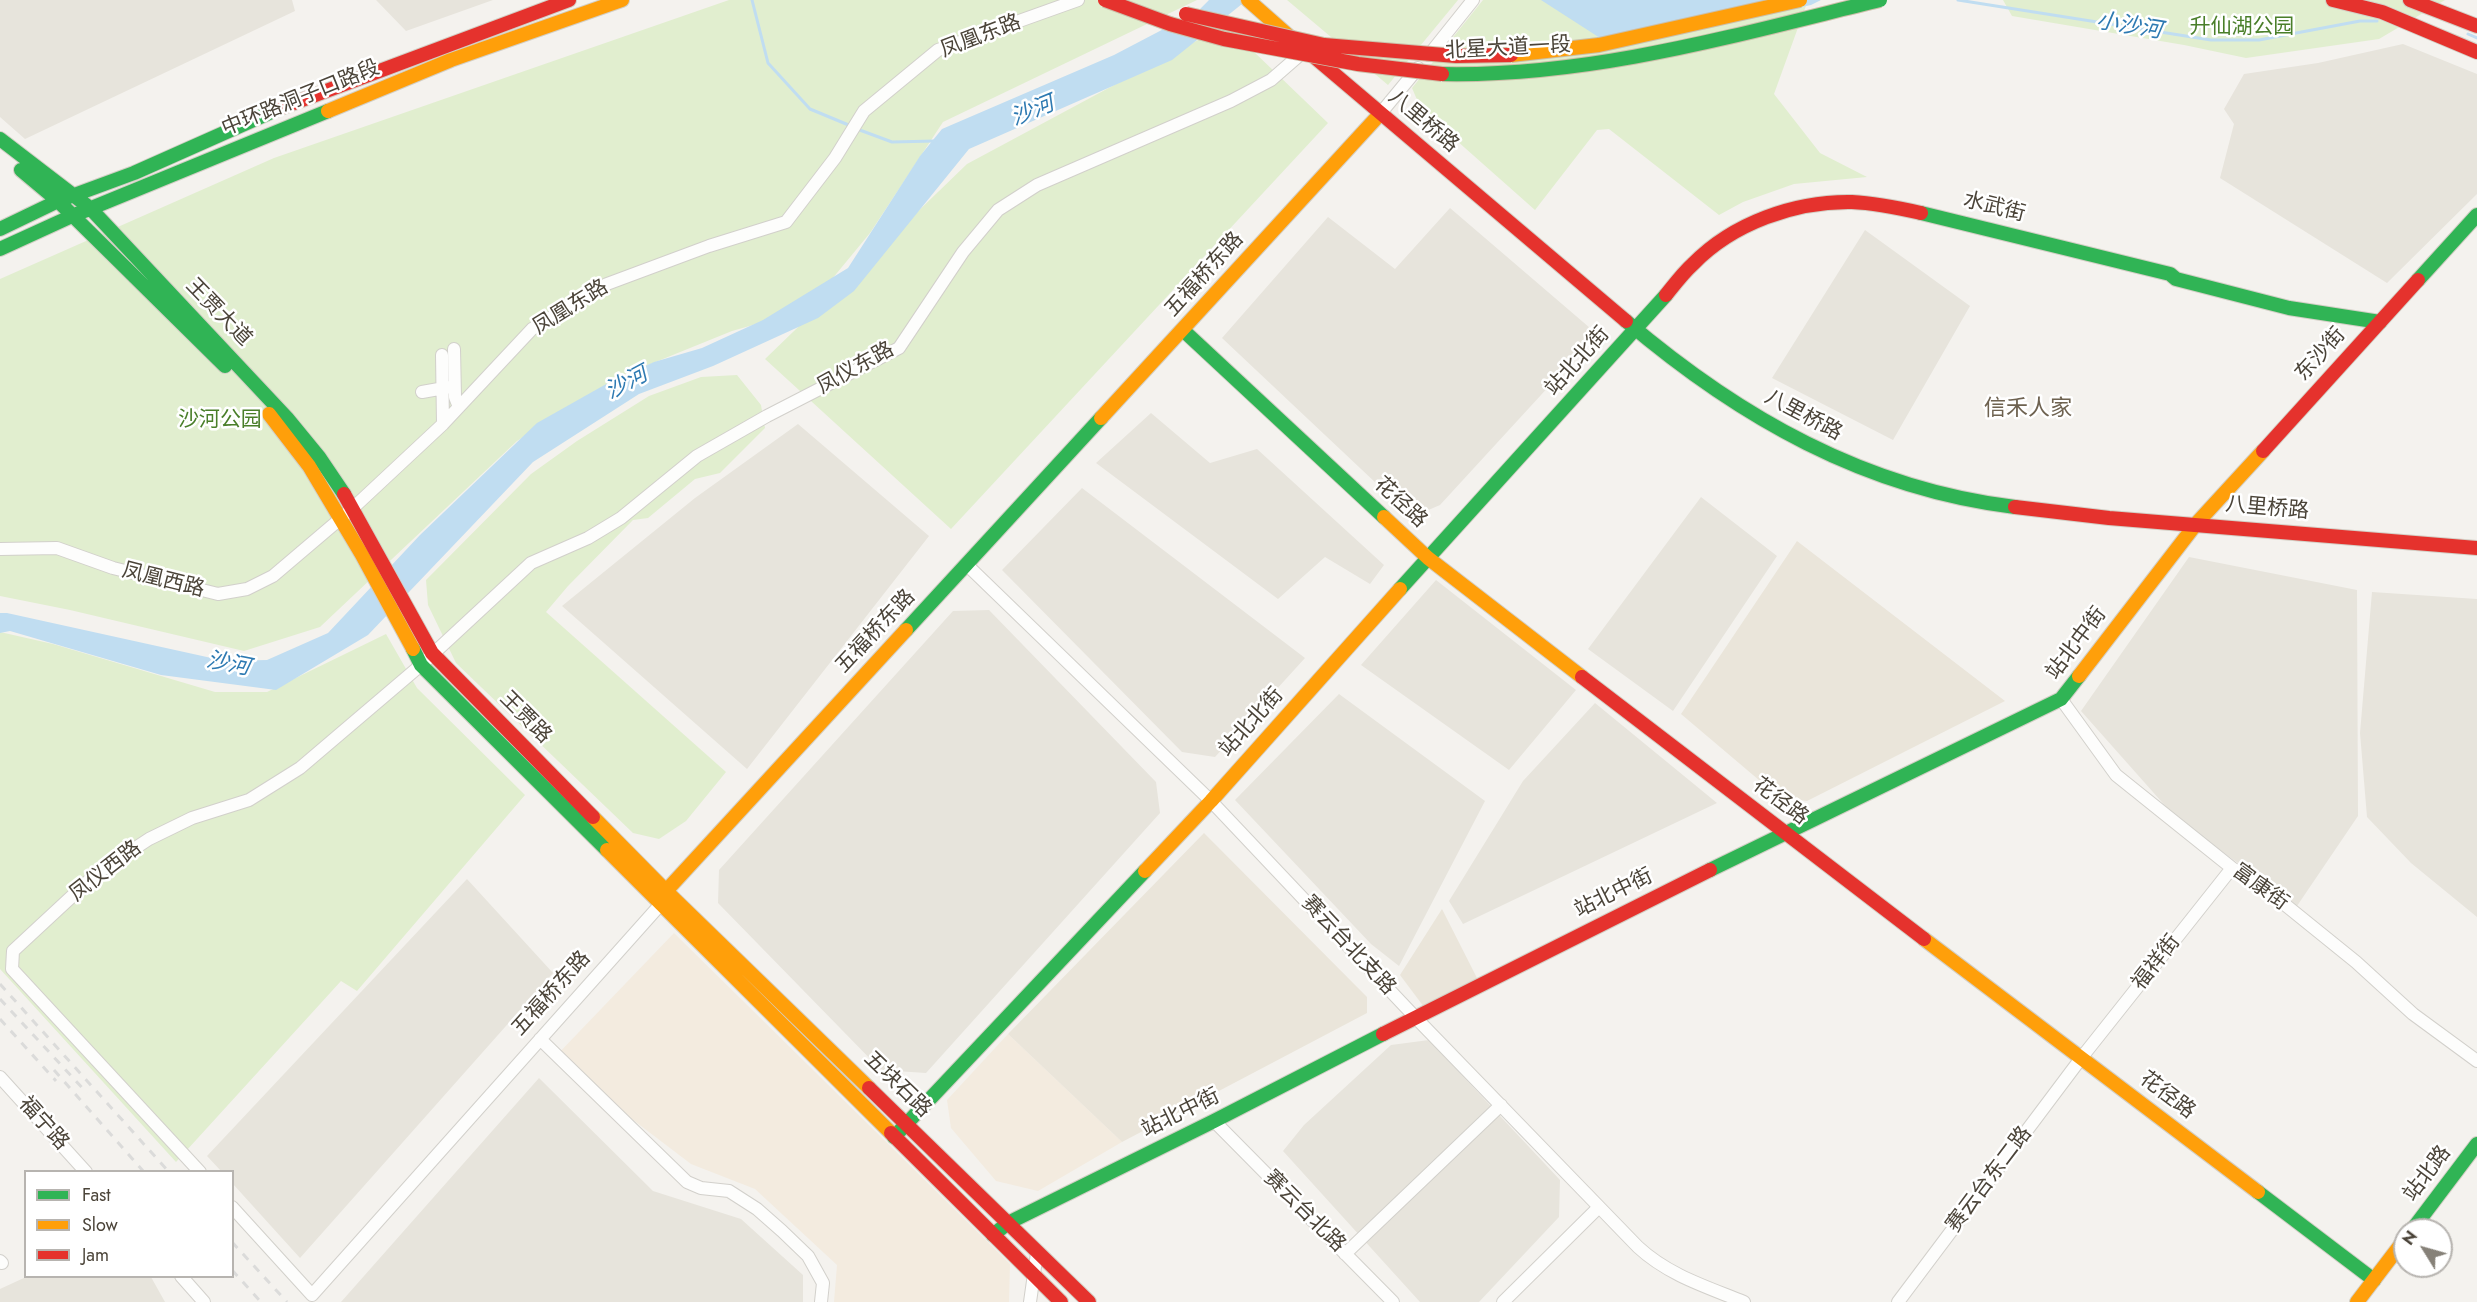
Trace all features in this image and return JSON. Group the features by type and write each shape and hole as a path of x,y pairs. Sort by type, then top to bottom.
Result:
{"main road":[{"name":"中环路洞子口路段","path":"0,229 58,201 134,173 289,104 569,0"},
{"name":"中环路洞子口路段","path":"0,249 90,208 451,60 622,0"},
{"name":"北星大道一段","path":"1105,0 1170,24 1224,39 1358,64 1436,74 1486,75 1546,71 1694,45 1880,0"},
{"name":"北星大道一段","path":"1143,0 1193,16 1324,45 1456,56 1516,55 1599,45 1800,0"},
{"name":"八里桥路","path":"1248,0 1636,330 1704,382 1767,424 1841,460 1907,484 2001,505 2109,518 2477,548"},
{"path":"2333,0 2382,12 2477,52"},
{"path":"2410,0 2477,26"},
{"name":"五福桥东路","path":"660,905 967,565 1380,114"},
{"name":"王贾大道","path":"0,139 90,208 287,418 319,457 375,545"},
{"name":"王贾大道","path":"0,152 58,201 219,360 275,420 309,466 362,555"},
{"name":"水武街","path":"1636,330 1693,263 1726,237 1768,216 1808,205 1853,202 1907,210 1977,225 2170,274 2176,279 2289,308 2380,322"},
{"name":"东沙街","path":"2196,524 2477,215"},
{"name":"花径路","path":"1183,330 1428,558 1785,833 2374,1280"},
{"name":"站北北街","path":"894,1137 1211,801 1636,330"},
{"name":"站北中街","path":"993,1234 1008,1223 1214,1121 1415,1017 2061,699 2196,524"},
{"name":"王贾路","path":"375,545 432,653 670,895"},
{"name":"王贾路","path":"362,555 421,665 660,905"},
{"name":"五块石路","path":"670,895 1089,1302"},
{"name":"五块石路","path":"660,905 1061,1302"},
{"name":"站北路","path":"2421,1218 2477,1144"},
{"path":"2357,1302 2393,1255"}],"street":[{"name":"凤凰东路","path":"340,518 443,424 532,329 607,284 709,246 786,222 835,158 864,111 938,50 1078,0"},
{"name":"五福桥东路","path":"1380,114 1473,0"},
{"name":"凤仪东路","path":"421,665 531,563 588,538 621,518 697,456 767,416 899,348 963,252 998,210 1036,185 1231,101 1270,80 1305,50"},
{"path":"443,424 454,349"},
{"path":"442,355 449,387 459,407"},
{"path":"422,392 449,387"},
{"name":"凤凰西路","path":"0,549 57,548 113,568 218,594 247,589 273,576 340,518"},
{"name":"赛云台北支路","path":"967,565 1211,801 1415,1017 1654,1263 1744,1302"},
{"name":"凤仪西路","path":"198,1170 12,969 13,951 96,874 149,839 192,818 249,800 300,768 421,665"},
{"name":"富康街","path":"2061,699 2116,775 2232,868 2283,903 2356,962 2413,1014 2477,1061"},
{"name":"福祥街","path":"2082,1057 2232,868"},
{"name":"五福桥东路","path":"234,1209 312,1295 660,905"},
{"path":"540,1039 687,1182 701,1188 729,1191 757,1209 782,1231 808,1256 823,1283 821,1302"},
{"name":"赛云台东二路","path":"1898,1302 2082,1057"},
{"name":"福宁路","path":"0,1077 84,1170"},
{"path":"1345,1254 1501,1105"},
{"name":"赛云台北路","path":"1214,1121 1393,1302"},
{"path":"1503,1302 1599,1208"},
{"path":"1030,1302 1037,1253"},
{"path":"183,1278 204,1302"}],"shaded area":[{"path":"0,0 292,0 295,11 25,139 0,117"},
{"path":"376,0 493,0 406,31"},
{"path":"2403,44 2477,74 2477,194 2387,283 2220,178 2234,124 2224,109 2244,74 2318,63"},
{"path":"1450,208 1597,334 1440,505 1412,517 1222,338 1328,217 1395,269"},
{"path":"1865,230 1970,306 1893,440 1772,378"},
{"path":"1151,413 1210,463 1257,449 1384,565 1370,584 1325,557 1278,599 1096,463"},
{"path":"798,424 929,536 747,769 562,606 695,498"},
{"path":"1082,488 1305,658 1215,757 1182,752 1002,570"},
{"path":"1701,497 1777,556 1673,711 1588,649"},
{"path":"1797,541 2005,701 1807,801 1779,797 1681,714"},
{"path":"2189,557 2357,590 2358,816 2297,906 2176,818 2081,711"},
{"path":"1436,580 1576,690 1509,770 1361,665"},
{"path":"2372,592 2477,599 2477,917 2411,863 2367,817 2360,733"},
{"path":"989,610 1156,782 1160,813 926,1073 881,1070 718,903 719,870 953,611"},
{"path":"1339,694 1485,801 1399,966 1371,944 1235,800"},
{"path":"1595,703 1717,803 1463,924 1449,901 1523,781"},
{"path":"1204,833 1367,997 1367,1013 1122,1142 1008,1034"},
{"path":"467,879 553,973 300,1258 234,1185 234,1170 220,1170 207,1156"},
{"path":"1442,909 1478,980 1424,1007 1400,975"},
{"path":"674,933 1010,1264 1009,1302 834,1302 837,1265 755,1189 691,1164 553,1059"},
{"path":"1008,1034 1122,1142 1038,1191 996,1181 951,1128 947,1100"},
{"path":"1429,1040 1560,1180 1559,1217 1479,1302 1420,1302 1283,1151 1304,1125 1391,1045"},
{"path":"539,1078 653,1191 741,1219 803,1275 803,1302 341,1302"},
{"path":"24,1278 152,1278 165,1302 0,1302 0,1289"}],"green space":[{"name":"沙河公园","path":"729,0 1197,0 943,122 870,233 832,279 760,323 732,331 621,376 517,441 320,627 244,651 0,596 0,279 274,158"},
{"path":"1287,0 1458,0 1388,85"},
{"path":"1483,0 1808,0 1774,94 1820,153 1867,177 1794,184 1743,202 1719,215 1609,129 1597,130 1535,210 1421,109 1412,88"},
{"name":"升仙湖公园","path":"2003,0 2445,0 2379,39 2246,58 2184,45 2012,16"},
{"path":"1226,25 1328,123 951,529 765,359 967,164"},
{"path":"737,375 761,405 765,428 720,473 695,479 648,518 633,520 568,586 546,612 726,772 686,821 659,839 633,833 456,663 428,605 426,580 531,474 577,441 649,396 701,377"},
{"path":"0,632 53,644 215,692 267,692 386,634 417,688 525,795 357,991 341,981 176,1162 0,969"}],"water":[{"name":"沙河","path":"1209,0 1247,0 1172,60 969,149 854,291 818,318 713,366 639,394 533,462 368,635 276,690 161,675 10,631 0,633 0,613 7,613 225,661 267,660 328,633 420,535 537,423 608,383 654,362 702,348 763,320 848,268 920,156 942,129 1114,55 1198,11"},
{"path":"1541,0 1821,0 1811,5 1614,47"}],"waterway":[{"path":"752,0 768,63 810,109 851,126"},
{"name":"小沙河","path":"1958,0 2211,40 2259,40 2360,21 2377,21"},
{"name":"小沙河","path":"2468,34 2477,38"},
{"path":"857,129 892,142 935,141"}],"railway":[{"path":"0,984 167,1170"},
{"path":"0,999 87,1093"},
{"path":"0,1019 56,1081"},
{"path":"54,1070 142,1170"},
{"path":"234,1244 287,1302"},
{"path":"234,1272 261,1302"}],"traffic: fast":[{"path":"1442,74 1553,69 1608,61 1717,40 1880,0"},
{"path":"0,229 58,201 134,173 278,109"},
{"path":"0,249 72,216 328,111"},
{"path":"0,139 90,208 287,418 319,457 344,494"},
{"path":"21,170 58,201 225,366"},
{"path":"1921,213 2170,274 2176,279 2289,308 2380,322"},
{"path":"2418,280 2477,215"},
{"path":"1400,589 1666,295"},
{"path":"1626,321 1713,388 1807,443 1856,466 1907,484 1960,498 2015,507"},
{"path":"1183,330 1384,517"},
{"path":"906,630 1101,418"},
{"path":"413,649 421,665 607,850"},
{"path":"1710,870 2061,699 2079,676"},
{"path":"894,1137 1145,871"},
{"path":"993,1235 1008,1223 1383,1034"},
{"path":"2421,1218 2477,1144"},
{"path":"2258,1192 2374,1280"}],"traffic: slow":[{"path":"328,111 451,60 622,0"},
{"path":"1248,0 1290,37"},
{"path":"1511,55 1599,45 1800,0"},
{"path":"1101,418 1380,114"},
{"path":"269,414 309,466 362,555 413,649"},
{"path":"2079,676 2196,524 2263,451"},
{"path":"1384,517 1428,558 1582,677"},
{"path":"1145,871 1211,801 1400,589"},
{"path":"661,902 666,891 906,630"},
{"path":"593,817 869,1088"},
{"path":"607,850 891,1133"},
{"path":"1924,939 2258,1192"},
{"path":"2357,1302 2393,1255"}],"traffic: jam":[{"path":"278,109 569,0"},
{"path":"1105,0 1170,24 1224,39 1358,64 1442,74"},
{"path":"2333,0 2382,12 2477,52"},
{"path":"2410,0 2477,26"},
{"path":"1186,14 1324,45 1456,56 1511,55"},
{"path":"1312,55 1626,321"},
{"path":"1666,295 1689,268 1727,237 1746,226 1787,210 1852,202 1921,213"},
{"path":"2263,451 2418,280"},
{"path":"344,494 432,653 593,817"},
{"path":"2015,507 2109,518 2477,548"},
{"path":"1582,677 1924,939"},
{"path":"1383,1034 1710,870"},
{"path":"869,1088 1089,1302"},
{"path":"891,1133 1061,1302"}],"district":[{"name":"信禾人家","path":"2028,410"}]}
